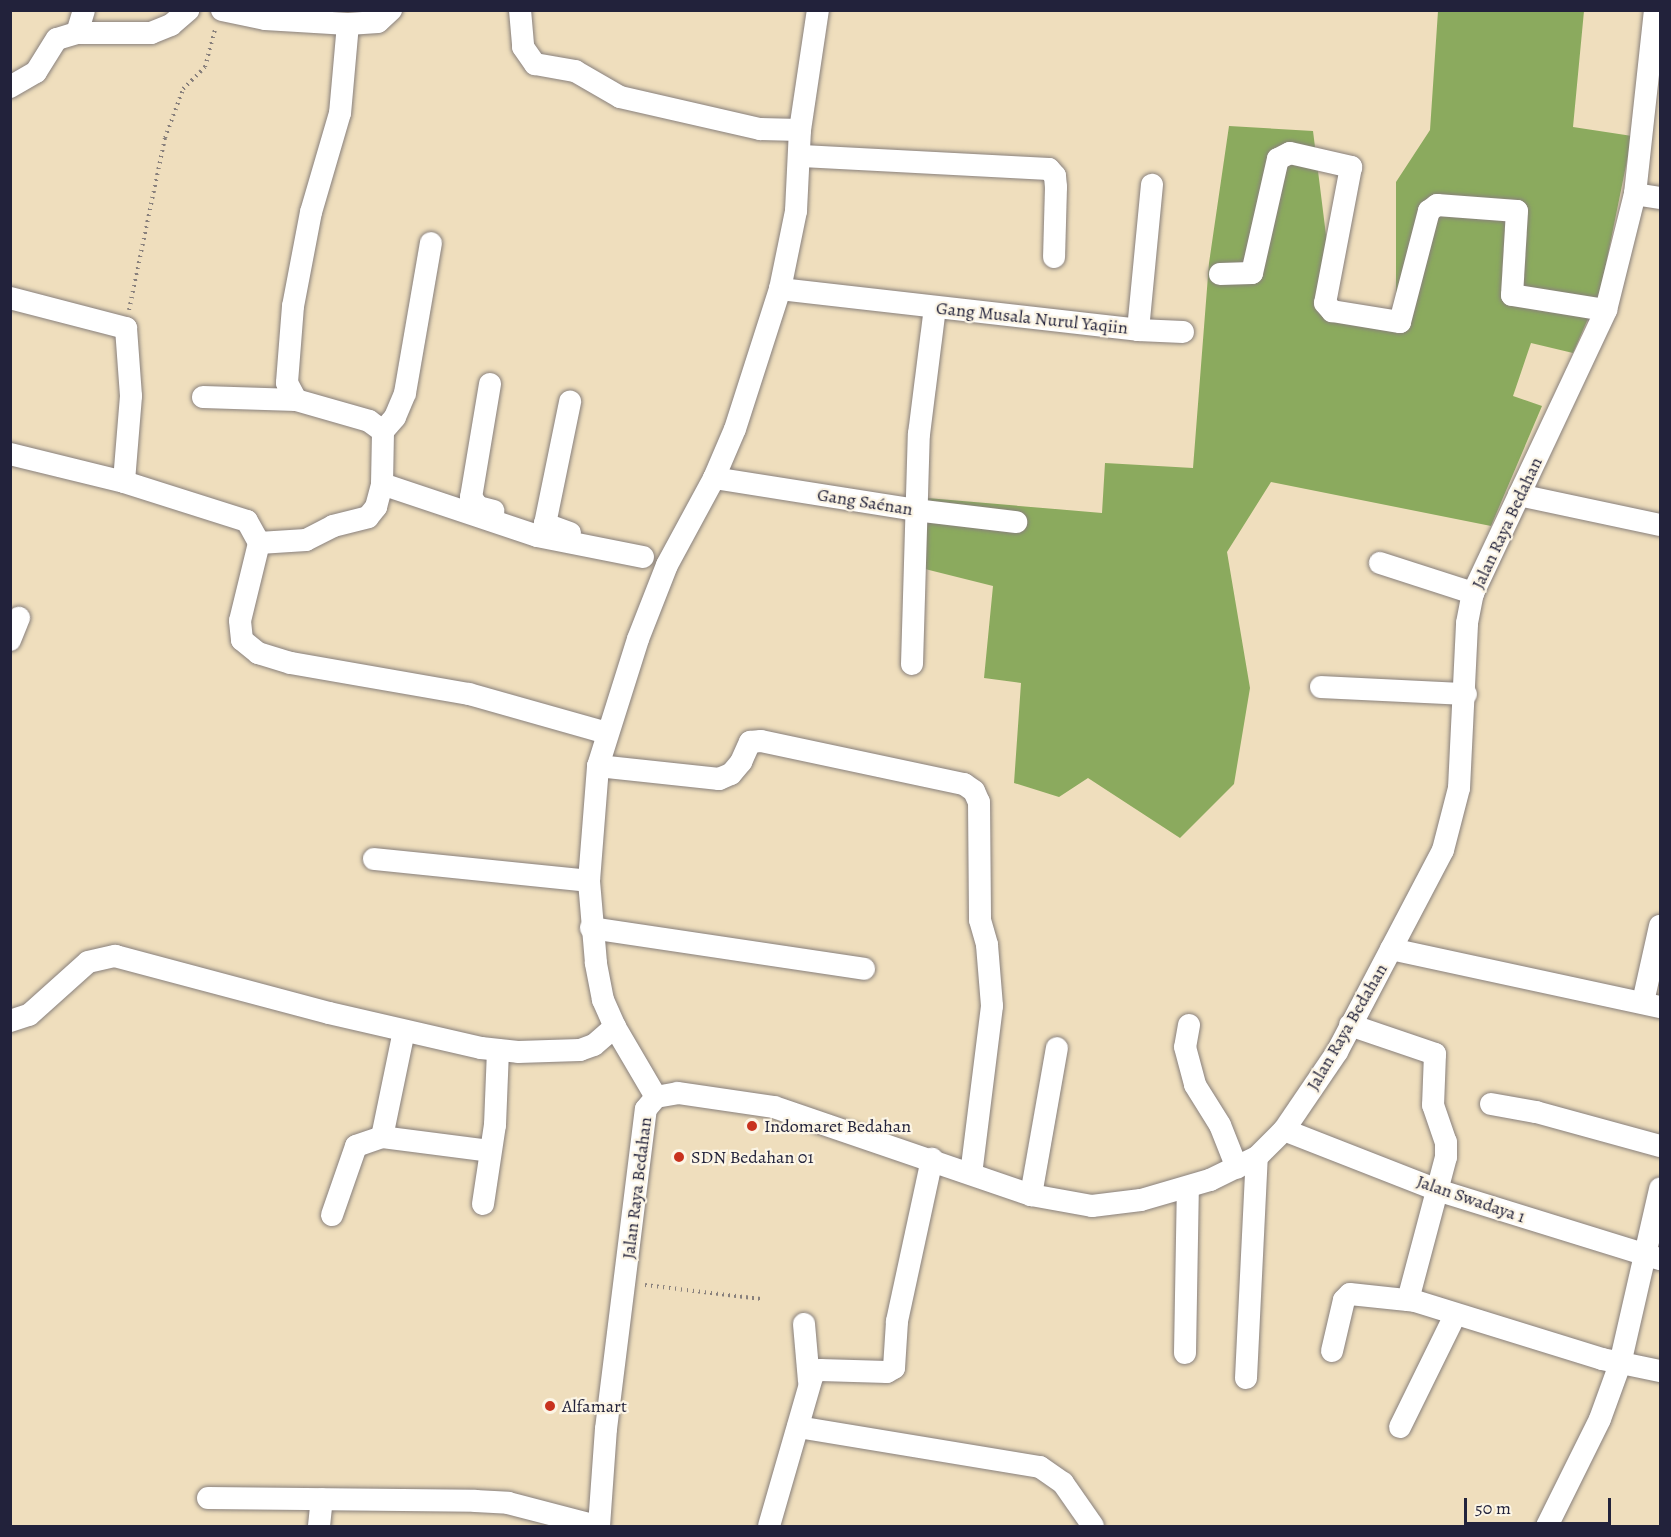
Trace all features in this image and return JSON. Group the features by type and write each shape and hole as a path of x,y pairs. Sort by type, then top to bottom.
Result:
{"street":[{"path":"77,33 84,10"},
{"path":"10,87 36,72 57,39 77,33 151,33 171,25 188,10"},
{"path":"219,16 265,19 299,15 348,24 378,22 391,10"},
{"path":"520,10 523,47 536,64 575,71 620,97 760,129 800,130"},
{"path":"656,1097 615,1027 603,1000 591,928 589,880 598,766 607,733 667,565 714,478 750,388 789,258 802,156 800,130 818,10"},
{"name":"Jalan Raya Bedahan","path":"598,1527 606,1429 646,1109 656,1097 678,1092 774,1107 932,1159 1031,1195 1092,1206 1117,1205 1188,1188 1247,1163 1284,1131 1350,1025 1428,883 1453,819 1466,694 1467,624 1473,593 1606,310 1651,136 1657,15"},
{"path":"296,399 287,383 292,316 311,212 340,113 348,24"},
{"path":"1220,274 1252,273 1278,159 1290,153 1351,167 1325,303 1332,311 1400,322 1429,211 1437,205 1517,211 1512,295 1606,310"},
{"path":"802,156 1049,169 1055,176 1056,187 1054,257"},
{"name":"Gang Musala Nurul Yaqiin","path":"780,288 894,300 935,308 1138,330 1152,185"},
{"path":"1635,194 1660,198"},
{"path":"259,543 306,540 333,526 368,517 376,507 382,484 382,431 395,417 405,393 431,243"},
{"path":"10,298 126,328 130,396 124,482"},
{"path":"912,664 919,434 935,308"},
{"path":"1138,330 1183,332"},
{"path":"490,384 472,504 667,565"},
{"path":"203,397 296,399 369,421 382,431"},
{"path":"544,525 570,402"},
{"path":"10,454 124,482 248,521 259,543 240,621 242,640 258,653 291,663 469,694 607,733"},
{"name":"Gang Saénan","path":"714,478 915,510 1016,522"},
{"path":"382,484 537,537 643,557"},
{"path":"1519,495 1660,525"},
{"path":"1380,563 1473,593"},
{"path":"10,640 19,618"},
{"path":"1321,687 1466,694"},
{"path":"598,766 719,779 731,774 741,762 750,742 761,741 964,784 974,791 979,802 980,920 987,945 992,1006 971,1174"},
{"path":"374,859 589,880"},
{"path":"1391,949 1652,1005 1660,926"},
{"path":"591,928 864,969"},
{"path":"10,1021 29,1015 88,962 115,956 404,1031 498,1050 551,1053 580,1050 594,1046 615,1027"},
{"path":"1189,1025 1185,1047 1195,1085 1247,1163 1246,1378"},
{"path":"1350,1025 1435,1054 1432,1105 1446,1142 1437,1190 1408,1300"},
{"path":"382,1137 404,1031"},
{"path":"1031,1195 1057,1048"},
{"path":"483,1204 490,1151 498,1050"},
{"path":"1491,1104 1536,1112 1660,1146"},
{"name":"Jalan Swadaya 1","path":"1284,1131 1386,1167 1437,1190 1653,1257"},
{"path":"332,1215 350,1155 356,1146 382,1137 490,1151"},
{"path":"809,1381 820,1370 893,1369 897,1321 932,1159"},
{"path":"1185,1353 1188,1188"},
{"path":"1547,1527 1600,1419 1620,1364 1653,1257 1660,1189"},
{"path":"1332,1351 1346,1295 1408,1300 1620,1364 1660,1371"},
{"path":"1400,1427 1455,1315"},
{"path":"769,1527 809,1381 804,1324"},
{"path":"798,1427 1040,1467 1063,1483 1093,1527"},
{"path":"208,1498 508,1503 598,1527"},
{"path":"319,1527 322,1499"}],"path":[{"path":"126,328 165,138 183,88 205,67 219,16"},
{"path":"626,1283 761,1299"}],"green space":[{"path":"1438,11 1584,11 1573,127 1632,136 1601,289 1573,353 1531,343 1513,396 1542,406 1491,526 1271,482 1227,552 1250,688 1234,784 1180,838 1088,778 1059,797 1014,783 1021,683 984,678 993,586 921,568 927,498 1102,513 1105,463 1193,468 1209,263 1229,126 1313,131 1337,323 1396,321 1396,182 1430,130"}],"place":[{"name":"Indomaret Bedahan","path":"752,1126"},
{"name":"SDN Bedahan 01","path":"679,1157"},
{"name":"Alfamart","path":"550,1406"}]}
